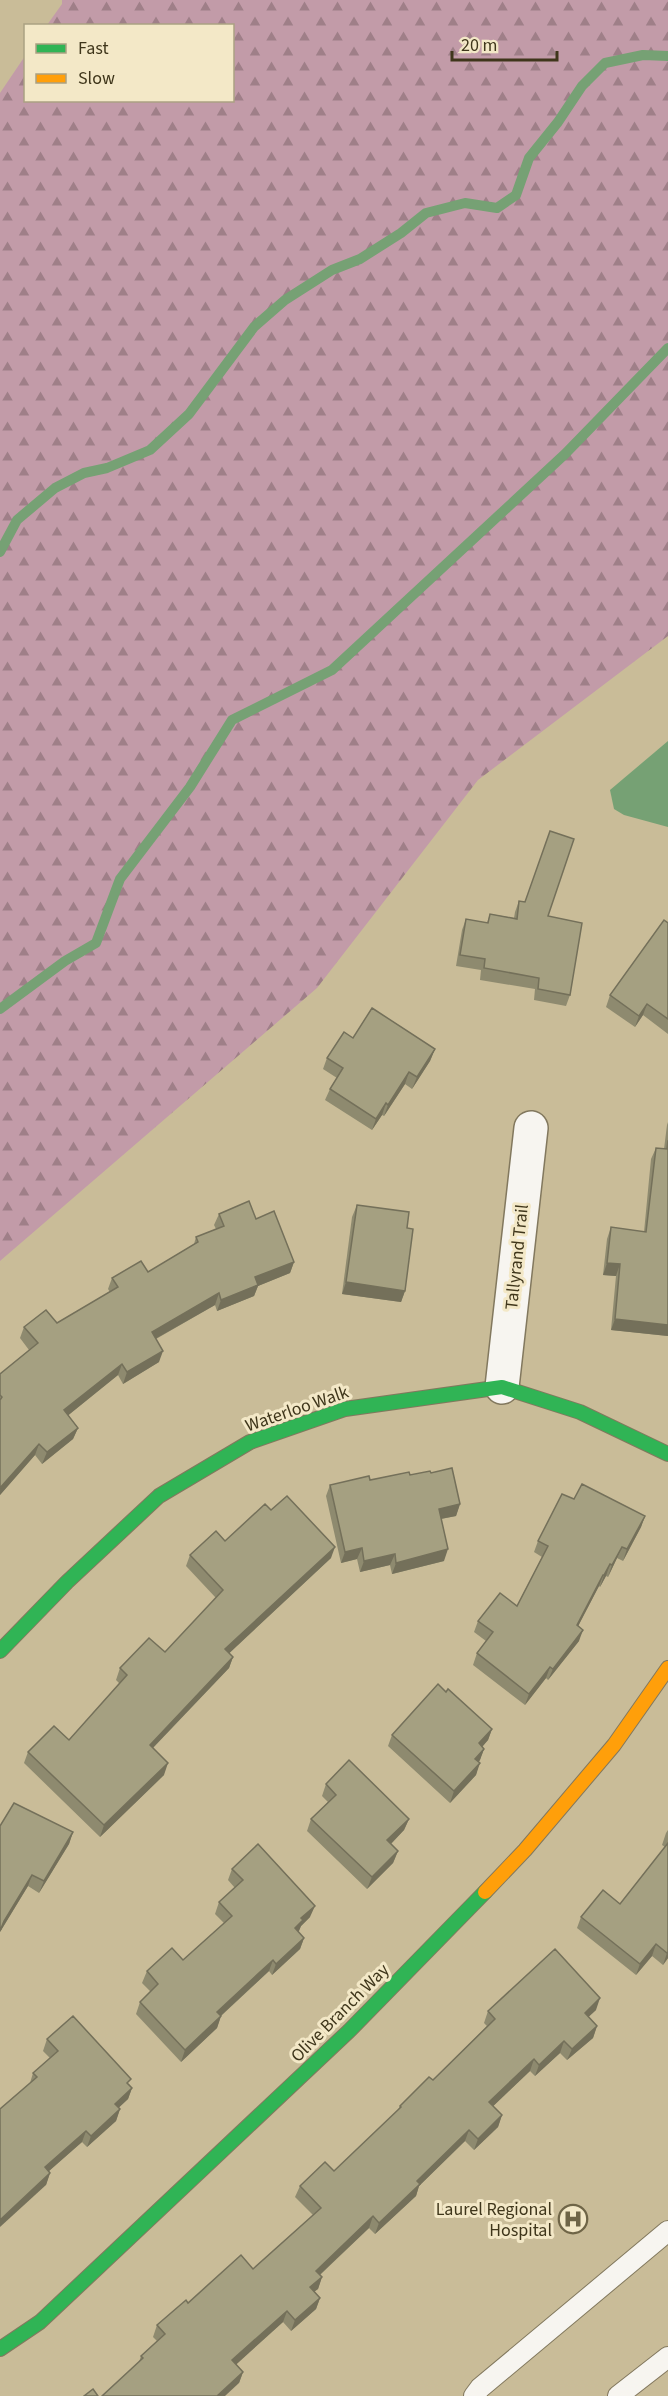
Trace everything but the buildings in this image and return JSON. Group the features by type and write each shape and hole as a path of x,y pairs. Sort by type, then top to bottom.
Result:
{"street":[{"name":"Tallyrand Trail","path":"502,1387 531,1128"},
{"name":"Waterloo Walk","path":"0,1651 67,1582 159,1496 250,1442 345,1409 502,1387 580,1412 668,1454"},
{"name":"Olive Branch Way","path":"0,2349 40,2322 357,2023 525,1850 614,1745 668,1668"}],"lane":[{"path":"474,2396 480,2388 668,2231"},
{"path":"618,2396 668,2357"}],"green space":[{"path":"62,0 668,0 668,636 478,780 317,988 0,1261 0,93 24,57 24,102 234,102 234,24 48,24 62,4"}],"shaded area":[{"path":"668,741 668,827 624,815 614,809 610,790"}],"waterway":[{"path":"0,552 17,520 55,488 84,473 107,468 150,450 189,414 254,327 285,300 332,270 360,259 401,233 426,213 465,203 497,208 516,195 529,158 558,122 582,86 605,63 643,55 668,56"},
{"path":"0,1009 65,961 96,943 120,879 190,787 232,720 332,670 565,454 668,348"}],"traffic: fast":[{"path":"0,1651 67,1582 159,1496 250,1442 345,1409 502,1387 580,1412 668,1454"},
{"path":"0,2349 40,2322 349,2031 485,1892"}],"traffic: slow":[{"path":"485,1892 525,1850 614,1745 668,1668"}],"place":[{"name":"Laurel Regional Hospital","path":"573,2219"}]}
